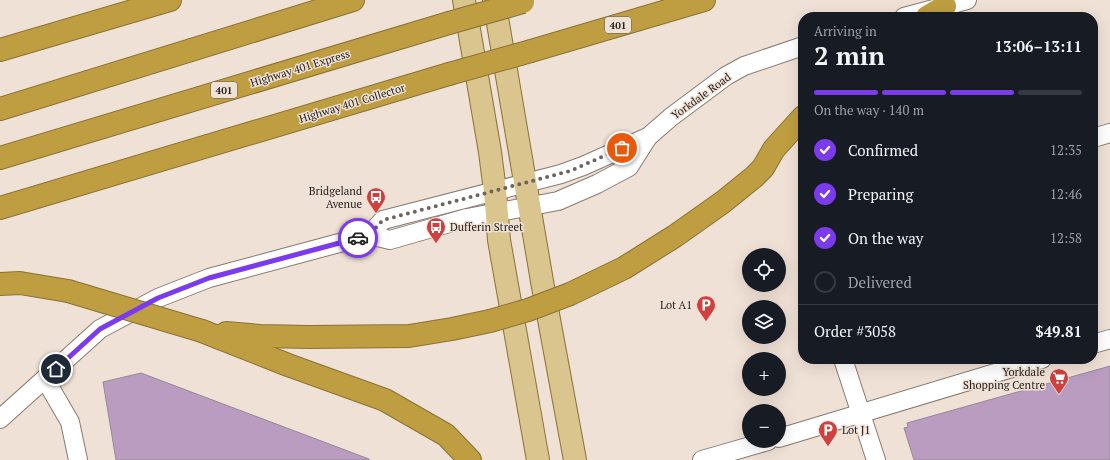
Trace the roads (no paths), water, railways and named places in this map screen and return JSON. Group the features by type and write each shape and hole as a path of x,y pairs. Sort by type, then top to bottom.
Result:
{"highway":[{"path":"0,50 170,0"},
{"path":"0,109 353,0"},
{"name":"Highway 401 Collector","path":"0,208 449,74 704,0"},
{"name":"Highway 401 Express","path":"0,158 527,1"},
{"path":"202,331 260,336 409,336 490,321 528,310 570,294 624,268 675,236 743,187 763,168 774,149 798,123"},
{"path":"763,168 781,160 798,141"},
{"path":"0,284 20,283 68,291 202,331 288,365 385,400 446,436 470,460"}],"main road":[{"path":"464,0 481,94 495,191 499,240 506,284 538,460"},
{"path":"494,0 529,207 576,459"}],"street":[{"path":"936,11 967,0"},
{"name":"Yorkdale Road","path":"497,213 558,201 577,194 629,167 648,137 671,117 726,76 744,66 798,48"},
{"path":"1098,136 1110,132"},
{"name":"Yorkdale Road","path":"495,191 570,171 648,137"},
{"path":"369,235 383,220 495,191"},
{"path":"0,419 100,329 158,298 209,278 369,235 390,240 467,218 497,213"},
{"path":"1098,343 1110,339"},
{"path":"844,364 876,460"},
{"path":"786,436 1025,364"},
{"path":"45,379 70,422 78,460"},
{"path":"702,460 744,448"}],"place":[{"name":"Bridgeland Avenue","path":"376,214"},
{"name":"Dufferin Street","path":"436,244"},
{"name":"Lot A1","path":"706,322"},
{"name":"Yorkdale Shopping Centre","path":"1059,395"},
{"name":"Lot J1","path":"828,447"}]}
